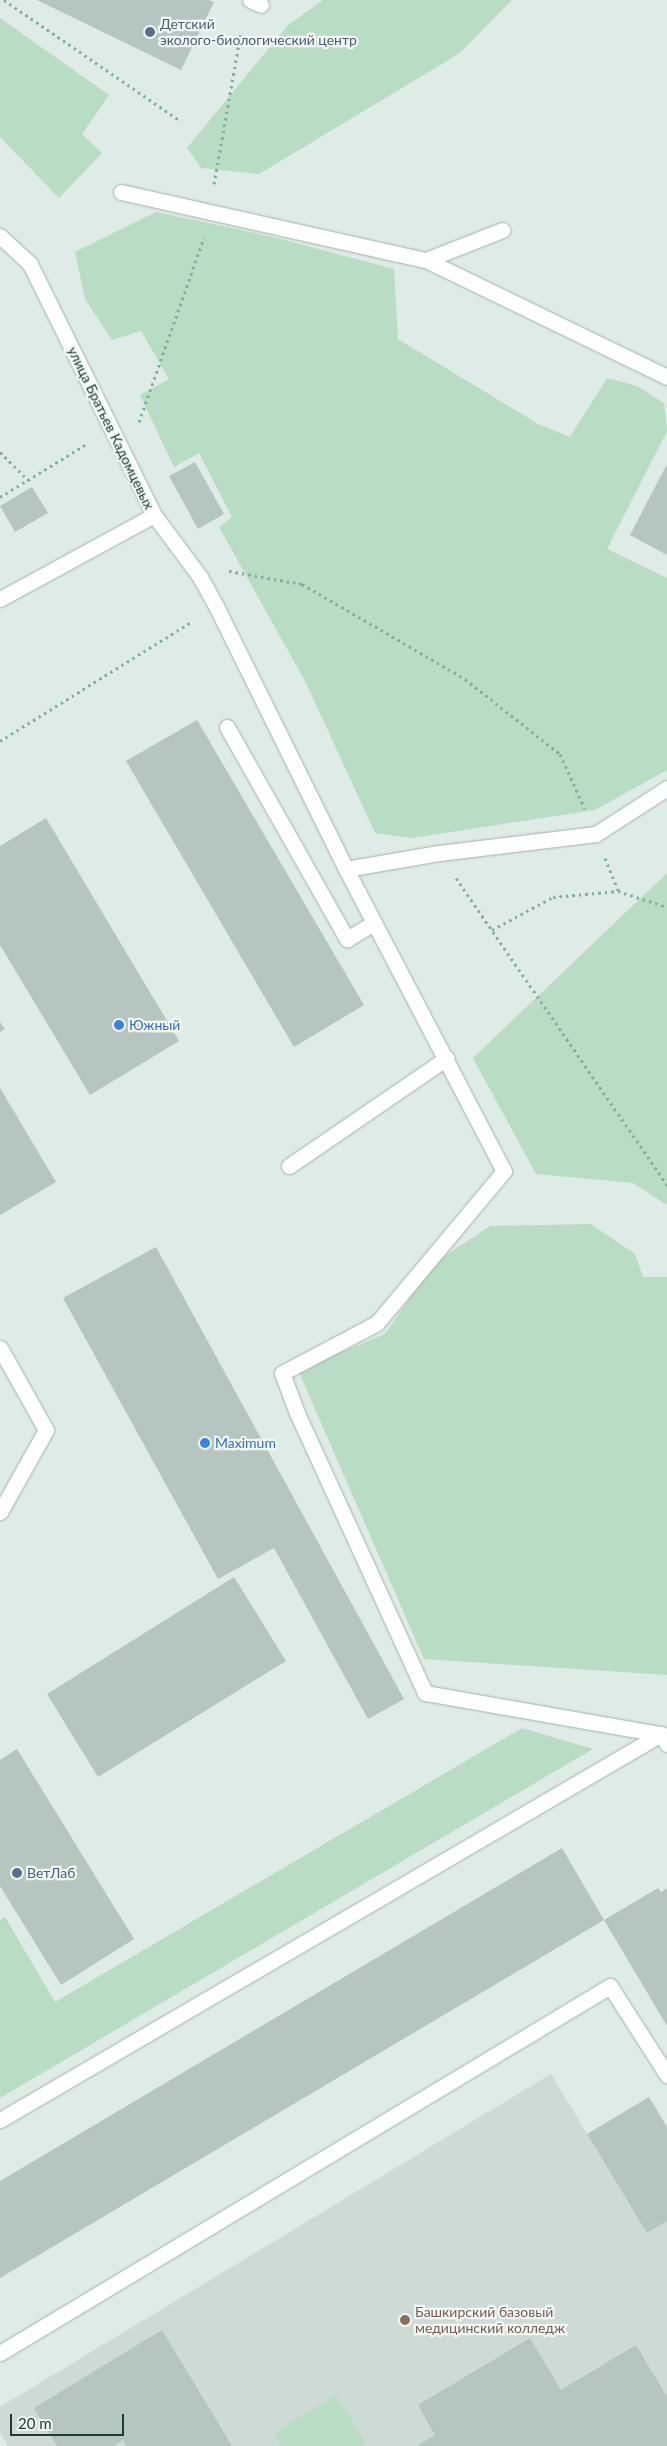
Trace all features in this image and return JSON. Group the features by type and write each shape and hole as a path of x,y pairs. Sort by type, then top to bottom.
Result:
{"street":[{"path":"121,192 426,260 667,377"},
{"path":"426,260 502,230"},
{"name":"улица Братьев Кадомцевых","path":"0,236 30,264 154,515 0,599"},
{"path":"154,515 200,577 216,606 346,869 447,1058 504,1171 377,1323 282,1373 425,1694 664,1739"},
{"path":"227,727 347,939 374,923"},
{"path":"346,869 439,852 596,834 667,788"},
{"path":"288,1166 447,1058"},
{"path":"0,1348 46,1430 0,1512"},
{"path":"0,2120 664,1739"},
{"path":"0,2353 610,1986 667,2075"}],"path":[{"path":"4,0 178,119"},
{"path":"139,424 202,252 241,32"},
{"path":"0,497 112,428"},
{"path":"0,452 28,480"},
{"path":"200,577 223,570 302,584 466,679 560,754 596,834 618,891"},
{"path":"0,741 216,606"},
{"path":"439,852 667,1185"},
{"path":"492,930 553,897 618,891 667,907"}],"shaded area":[{"name":"Башкирский базовый медицинский колледж","path":"551,2074 647,2233 667,2221 667,2446 8,2446 0,2432 0,2407"}],"green space":[{"path":"323,0 512,0 460,53 259,174 201,168 187,148 287,26"},
{"path":"0,18 109,95 82,134 102,153 59,198 0,137"},
{"path":"156,212 273,237 394,269 398,339 538,424 570,437 607,378 637,386 664,403 667,431 607,549 667,578 667,770 595,810 412,838 375,833 306,683 219,527 232,517 199,453 174,467 140,395 169,379 141,331 112,340 85,299 75,252"},
{"path":"667,873 667,1205 633,1183 536,1174 473,1058"},
{"path":"591,1224 635,1254 643,1277 667,1277 667,1675 424,1659 298,1370 385,1334 434,1263 490,1226"},
{"path":"522,1728 593,1749 0,2098 0,1920 5,1917 55,2002"},
{"path":"336,2395 366,2443 361,2446 282,2446 274,2433"}],"building":[{"name":"Детский эколого-биологический центр","path":"37,0 209,0 214,2 181,70"},
{"path":"195,462 224,514 198,529 169,476"},
{"path":"667,464 667,555 630,535"},
{"path":"32,487 48,513 15,532 0,506"},
{"path":"197,720 364,1005 294,1047 126,761"},
{"path":"46,818 179,1041 90,1095 0,945 0,846"},
{"path":"0,1022 5,1029 0,1032"},
{"path":"0,1088 56,1182 0,1215"},
{"path":"156,1247 404,1699 368,1719 274,1548 218,1579 63,1298"},
{"path":"234,1577 286,1661 98,1777 47,1694"},
{"path":"17,1749 134,1939 61,1985 0,1886 0,1760"},
{"path":"562,1848 604,1920 0,2278 0,2181"},
{"path":"658,1888 661,1892 667,1888 667,2026 604,1920"},
{"path":"649,2097 667,2127 667,2221 647,2233 587,2134"},
{"path":"162,2330 232,2446 126,2446 123,2440 114,2446 57,2446 34,2408"},
{"path":"530,2338 561,2390 636,2345 667,2397 667,2446 417,2446 435,2435 418,2405"}],"place":[{"name":"Детский эколого-биологический центр","path":"150,32"},
{"name":"Южный","path":"119,1025"},
{"name":"Maximum","path":"205,1443"},
{"name":"ВетЛаб","path":"17,1873"},
{"name":"Башкирский базовый медицинский колледж","path":"405,2320"}]}
